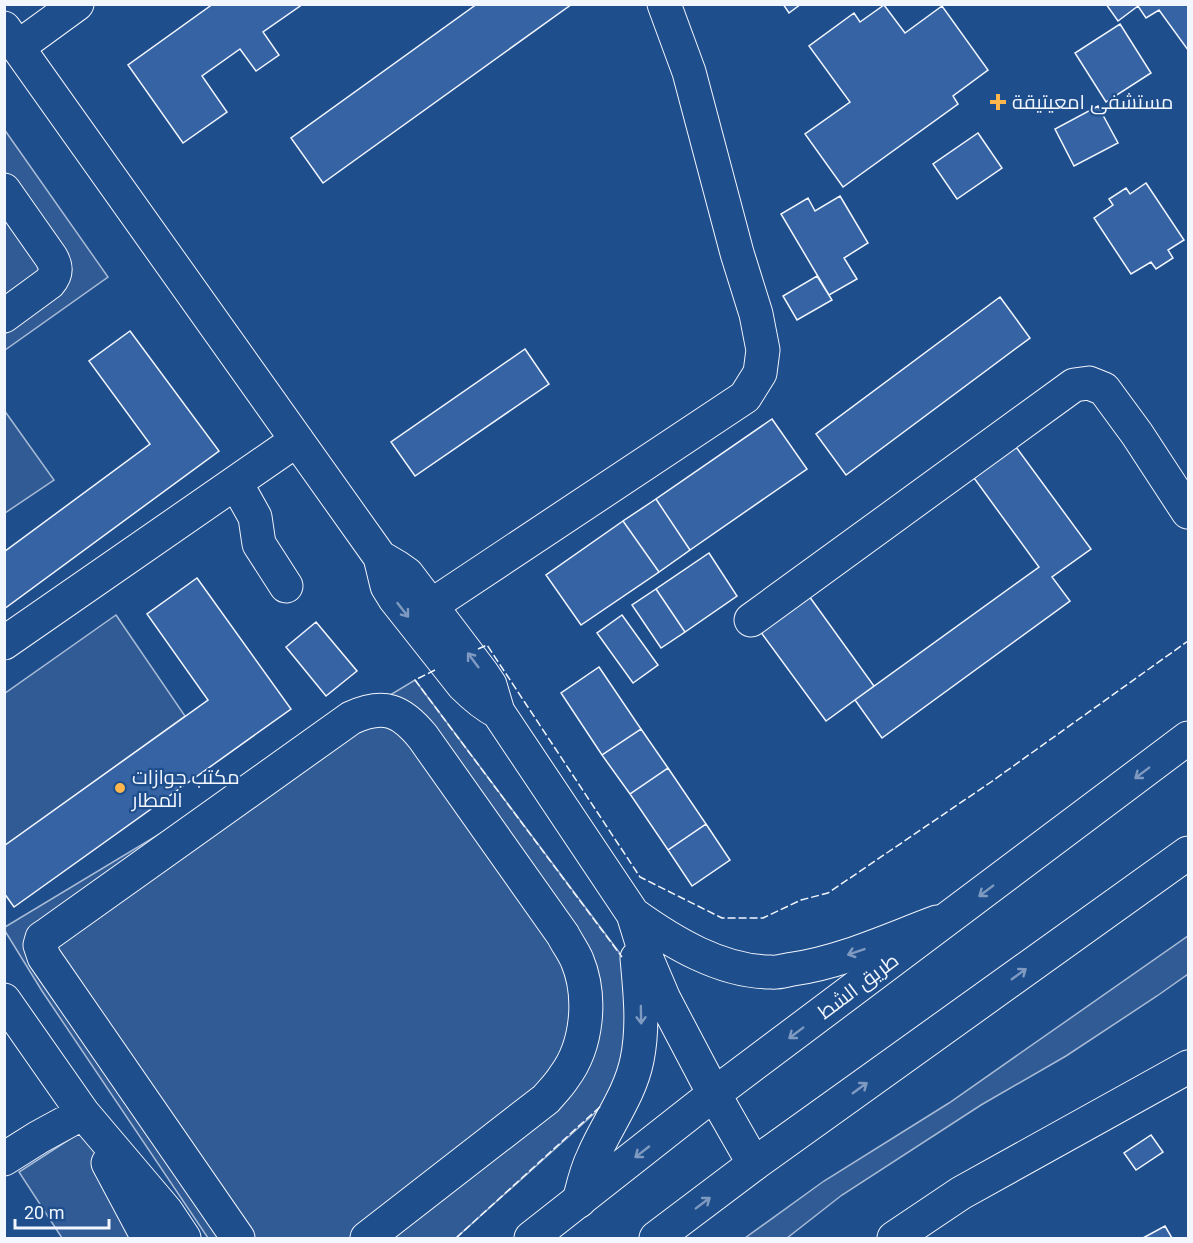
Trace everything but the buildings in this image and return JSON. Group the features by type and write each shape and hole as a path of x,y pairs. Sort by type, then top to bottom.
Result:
{"main road":[{"path":"77,4 11,38 380,558 387,586 395,599 463,685 480,701 498,712"},
{"path":"432,605 746,397 760,373 763,350 756,314 737,253 689,72 664,4"},
{"path":"4,190 51,257 56,271 49,283 4,316"},
{"path":"751,620 1074,385 1089,383 1104,389 1137,434 1188,512"},
{"path":"4,643 297,440"},
{"path":"236,483 255,517 259,544 286,586"},
{"path":"380,558 408,574 482,673 490,685 498,712 633,914 647,959 664,999 754,1164"},
{"path":"238,1239 44,957 40,945 42,938 351,718 366,711 383,710 399,714 411,723 423,737 562,935 577,960 585,989 585,1019 579,1049 566,1076 546,1099 367,1239"},
{"name":"طريق الشط","path":"531,1239 714,1094 1188,738"},
{"path":"656,1239 754,1164 1188,853"},
{"path":"633,914 694,952 732,967 771,972 814,966 950,918"},
{"path":"579,1201 592,1157 628,1089 637,1061 641,1032 633,914"},
{"path":"8,1008 83,1113 166,1211 183,1239"},
{"path":"894,1239 961,1193 1188,1066"},
{"path":"4,1159 83,1113"},
{"path":"83,1113 148,1239"},
{"path":"166,1211 202,1185"}],"shaded area":[{"path":"4,129 108,277 5,350 4,350"},
{"path":"4,410 54,480 5,513 4,513"},
{"path":"116,615 185,716 5,846 4,694"},
{"path":"415,680 622,956 636,1003 615,1089 597,1111 456,1238 208,1238 42,991 5,931 5,927"},
{"path":"1188,936 1188,974 1157,996 1066,1056 981,1105 842,1195 787,1238 745,1238 824,1181 949,1103"},
{"path":"90,1126 161,1238 62,1238 19,1172"}],"fence":[{"path":"478,649 487,645 640,877 722,918 763,918 801,900 828,893 991,782 1188,641"},
{"path":"435,670 415,680 622,957"},
{"path":"456,1238 602,1105"}],"place":[{"name":"مستشفى امعيتيقة","path":"998,102"},
{"name":"مكتب جوازات المطار","path":"120,788"}]}
